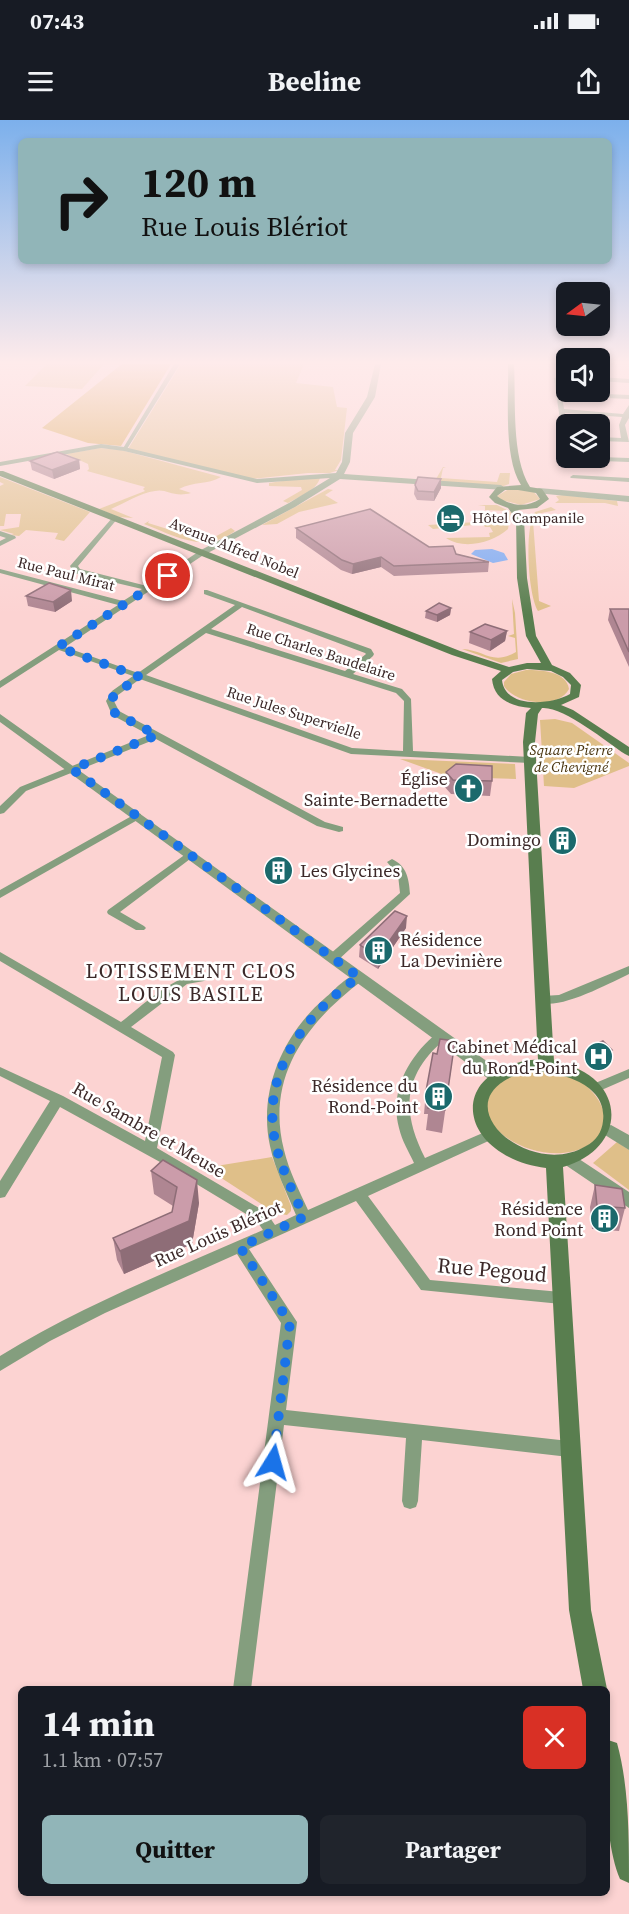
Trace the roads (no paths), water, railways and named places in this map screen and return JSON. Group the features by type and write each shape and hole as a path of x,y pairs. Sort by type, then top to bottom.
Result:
{"main road":[{"path":"515,448 521,482 527,488"},
{"path":"505,488 516,458"},
{"name":"Avenue Alfred Nobel","path":"0,473 112,522 204,552 456,653 513,668 548,668"},
{"path":"505,488 527,488 542,494 542,503 530,506 511,506 495,500 493,494 505,488"},
{"path":"511,506 520,519 522,578 531,636 527,661 497,679 498,689 510,699 520,714 529,742"},
{"path":"520,519 530,506"},
{"path":"510,699 538,706 551,705 571,699 577,690 573,679 548,668 531,636"},
{"name":"Avenue Alfred Nobel","path":"456,653 497,679"},
{"path":"571,699 579,710 629,744"},
{"path":"551,705 569,712 629,752"},
{"path":"538,706 532,713 529,742 546,1065"},
{"path":"528,1065 546,1065 582,1076 597,1087 610,1108 611,1131 596,1151 564,1162 518,1155 490,1135 481,1119 479,1103 484,1088 496,1076 528,1065"},
{"path":"564,1162 561,1298 569,1449 580,1610 594,1686"},
{"path":"610,1763 629,1870"}],"street":[{"path":"0,464 81,448"},
{"path":"109,448 124,449 252,480 310,474 505,488"},
{"path":"0,685 204,552 339,476 346,462 347,448"},
{"path":"610,459 629,460"},
{"path":"573,479 629,480"},
{"path":"482,487 493,494"},
{"path":"542,494 629,499"},
{"path":"112,522 74,566 77,571 148,588"},
{"path":"0,533 12,538 0,544"},
{"path":"99,576 115,568"},
{"name":"Rue Paul Mirat","path":"0,571 125,604"},
{"path":"207,592 368,651 370,654 348,673"},
{"path":"240,605 116,693 110,701 111,706 115,713 321,825 339,829"},
{"name":"Rue Charles Baudelaire","path":"206,630 348,673 404,695 408,701 408,754"},
{"name":"Rue Jules Supervielle","path":"58,647 351,751 530,760"},
{"path":"0,717 496,1076"},
{"path":"0,811 23,789 157,735"},
{"path":"0,895 137,816"},
{"path":"140,928 112,912 190,854"},
{"path":"333,958 405,894 403,874 392,862"},
{"path":"0,956 170,1055 150,1148"},
{"path":"543,1000 561,999 629,970"},
{"path":"304,1217 277,1151 274,1115 279,1074 288,1049 304,1026 322,1005 359,977"},
{"path":"122,1028 184,981 200,978"},
{"path":"422,1165 404,1122 404,1090 414,1063 441,1036"},
{"name":"Rue Sambre et Meuse","path":"0,1071 150,1148 261,1216 272,1232"},
{"path":"597,1087 629,1073"},
{"path":"0,1193 58,1099"},
{"path":"611,1131 629,1144"},
{"name":"Rue Louis Blériot","path":"0,1364 45,1336 100,1309 490,1135"},
{"path":"564,1162 629,1201"},
{"name":"Rue Pegoud","path":"358,1193 426,1286 561,1298"},
{"path":"240,1247 290,1323 242,1686"},
{"path":"279,1417 414,1434 569,1449"},
{"path":"410,1502 414,1434"}],"water":[{"path":"492,549 504,553 508,560 493,563 471,554 475,550"}],"place":[{"name":"Hôtel Campanile","path":"451,518"},
{"name":"Église Sainte-Bernadette","path":"469,789"},
{"name":"Domingo","path":"562,840"},
{"name":"Les Glycines","path":"279,871"},
{"name":"Résidence La Devinière","path":"379,950"},
{"name":"Cabinet Médical du Rond-Point","path":"598,1057"},
{"name":"Résidence du Rond-Point","path":"439,1096"},
{"name":"Résidence Rond Point","path":"604,1219"}],"district":[{"name":"LOTISSEMENT CLOS LOUIS BASILE","path":"191,982"}],"park label":[{"name":"Square Pierre de Chevigné","path":"571,758"}]}
